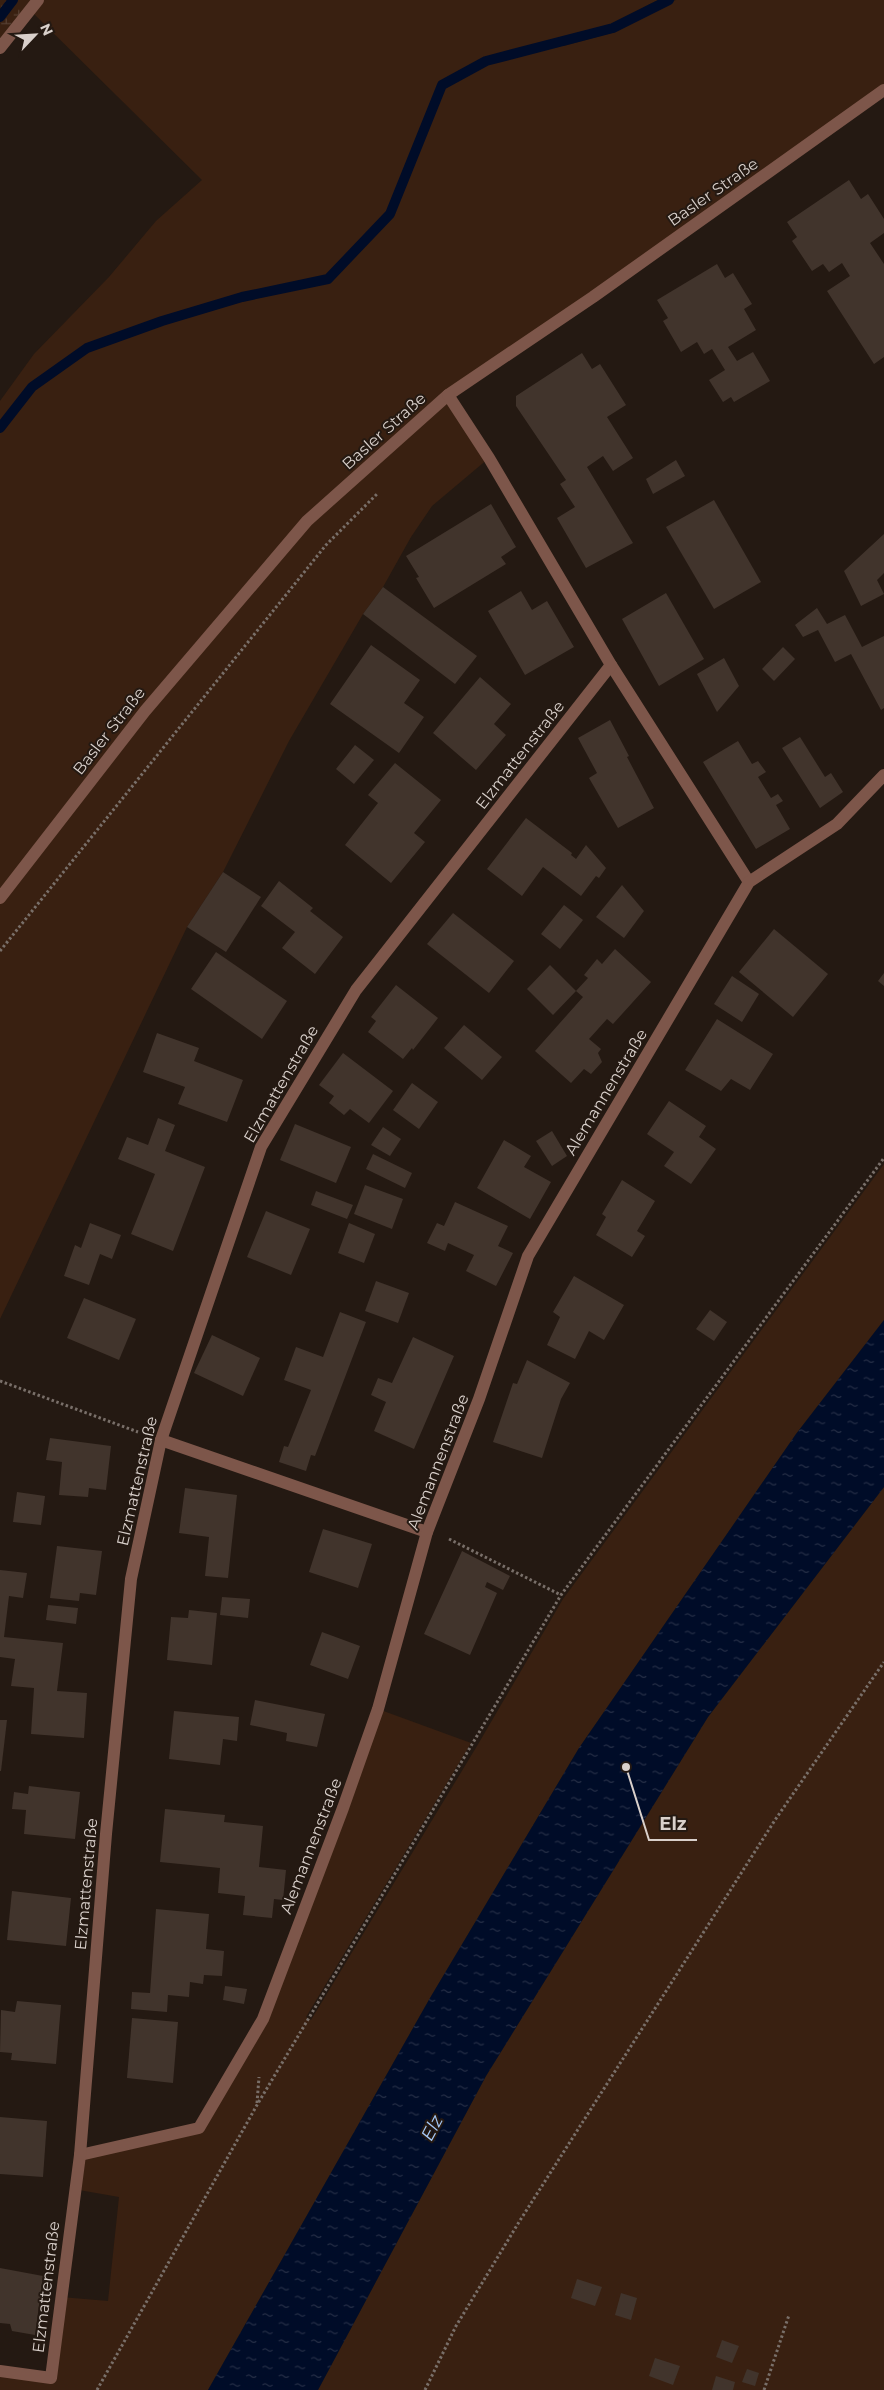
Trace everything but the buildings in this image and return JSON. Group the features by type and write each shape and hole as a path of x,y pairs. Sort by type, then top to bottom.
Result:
{"street":[{"path":"0,48 38,0"},
{"name":"Basler Straße","path":"0,898 145,711 307,521 448,395 601,291 884,90"},
{"path":"448,395 488,458 611,665 749,882"},
{"name":"Elzmattenstraße","path":"0,2371 51,2378 80,2155 105,1844 131,1579 161,1440 261,1147 356,990 611,665"},
{"name":"Alemannenstraße","path":"80,2155 199,2128 263,2019 343,1808 378,1709 428,1530 480,1399 528,1256 749,882 837,824 884,774"},
{"path":"161,1440 428,1530"}],"path":[{"path":"0,951 326,545 382,490"},
{"path":"97,2390 257,2105 561,1595 884,1158"},
{"path":"0,1381 161,1440"},
{"path":"428,1530 534,1584 561,1595"},
{"path":"425,2390 456,2326 524,2214 775,1820 884,1662"},
{"path":"764,2390 789,2315"}],"green space":[{"path":"0,0 35,0 0,44"},
{"path":"42,0 658,0 609,25 556,39 564,46 615,32 676,0 884,0 884,90 449,395 489,458 432,506 411,537 383,587 363,614 289,741 223,872 187,927 0,1319 0,401 34,354 109,277 156,221 202,180 32,12"},
{"path":"884,1164 884,1320 796,1434 579,1748 430,1998 208,2390 0,2390 0,2371 51,2378 61,2297 108,2301 119,2197 79,2190 82,2158 202,2131 267,2017 378,1709 471,1743 306,2017 311,2020 477,1746 563,1599"},
{"path":"884,1487 884,2390 318,2390 486,2076 708,1717"}],"water":[{"path":"884,1320 884,1487 708,1717 486,2076 318,2390 208,2390 430,1998 579,1748 796,1434"}],"waterway":[{"path":"0,17 13,0"},
{"path":"0,428 32,387 87,348 162,321 242,297 328,279 390,214 442,85 486,61 613,28 669,0"}],"place":[{"name":"Elz","path":"626,1767"}]}
